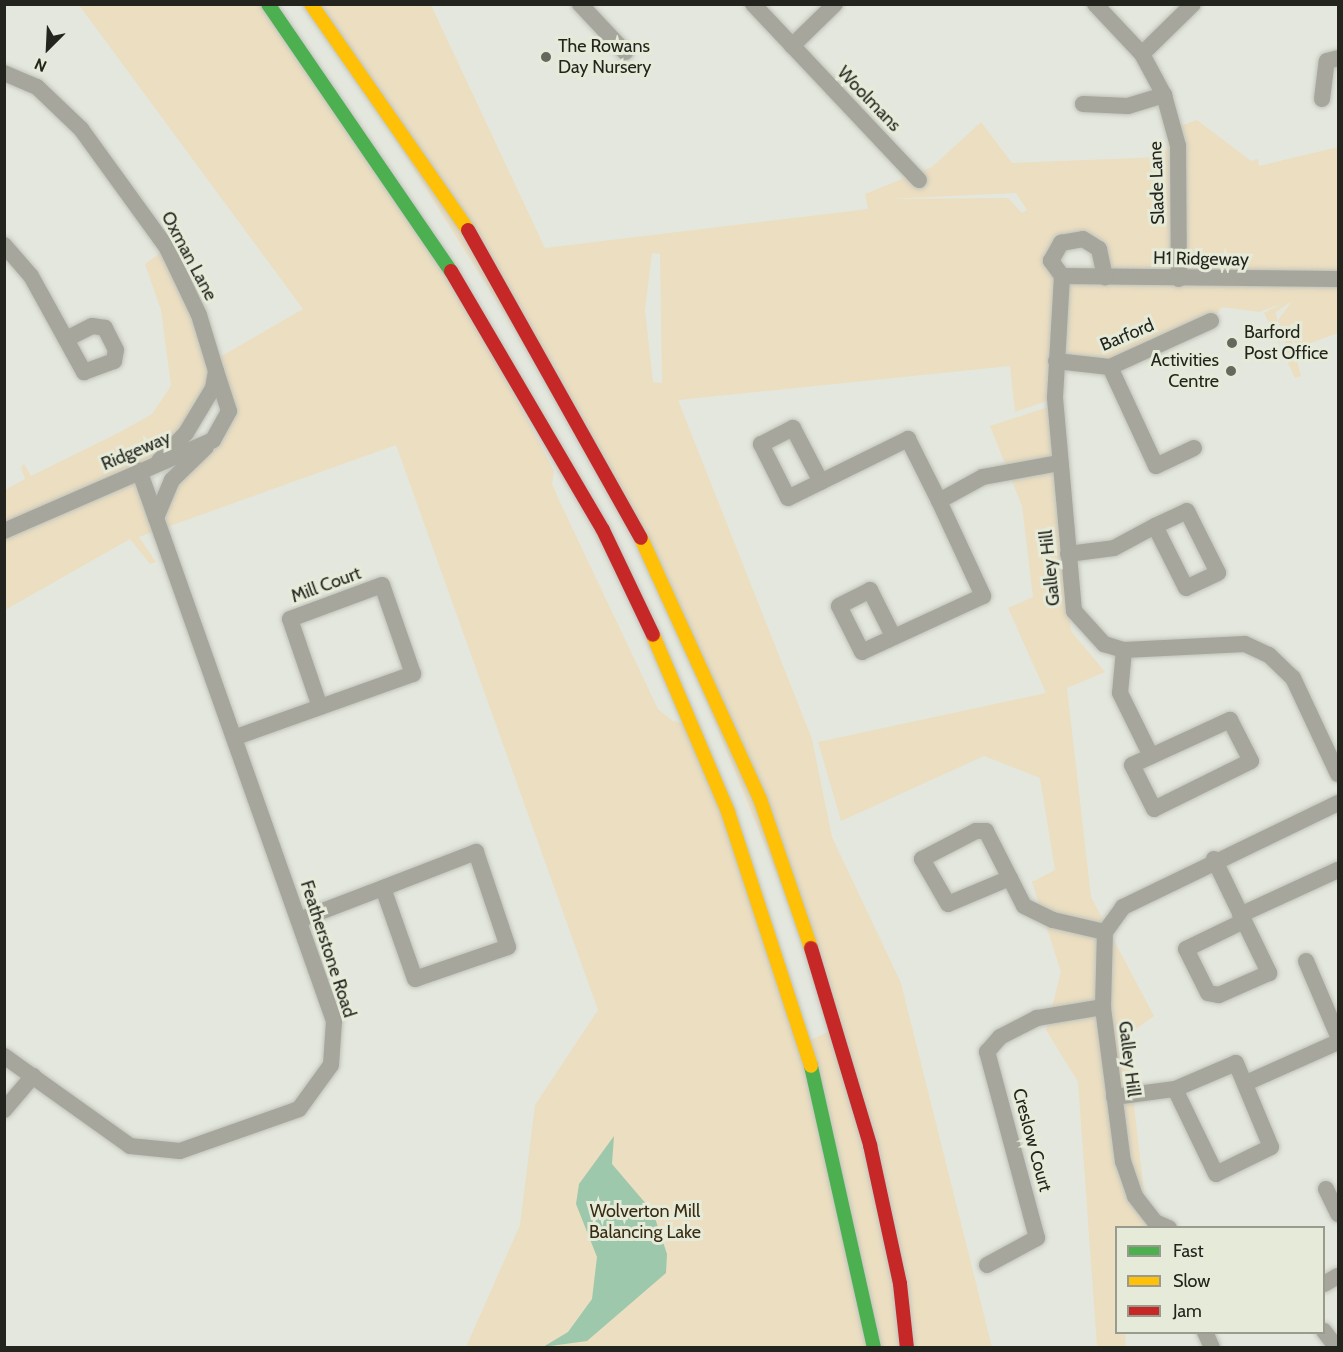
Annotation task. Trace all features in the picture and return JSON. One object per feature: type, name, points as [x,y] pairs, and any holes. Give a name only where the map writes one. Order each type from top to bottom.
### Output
[{"type":"highway","points":[[268,4],[426,227],[568,467],[657,643],[728,812],[796,1013],[830,1136],[874,1347]]},
{"type":"highway","points":[[311,4],[455,207],[630,514],[723,714],[760,799],[833,1011],[893,1249],[907,1347]]},
{"type":"street","points":[[580,4],[625,52]]},
{"type":"street","name":"Woolmans","points":[[753,4],[919,180]]},
{"type":"street","points":[[792,46],[835,4]]},
{"type":"street","name":"Slade Lane","points":[[1095,4],[1142,54],[1164,95],[1179,146],[1179,279]]},
{"type":"street","points":[[1142,54],[1193,4]]},
{"type":"street","points":[[1322,99],[1330,55]]},
{"type":"street","name":"Oxman Lane","points":[[4,73],[37,87],[67,115],[127,186],[167,248],[199,315],[216,371]]},
{"type":"street","points":[[1083,104],[1128,106],[1164,95]]},
{"type":"street","name":"Galley Hill","points":[[1105,277],[1099,249],[1083,239],[1062,243],[1051,261],[1062,276],[1056,361],[1059,463],[1074,611],[1086,630],[1104,644],[1124,650],[1245,644],[1269,655],[1293,678],[1338,774]]},
{"type":"street","points":[[4,245],[31,276],[67,339]]},
{"type":"street","name":"H1 Ridgeway","points":[[1062,276],[1338,279]]},
{"type":"street","name":"Barford","points":[[1056,361],[1110,367],[1211,321]]},
{"type":"street","points":[[1110,367],[1156,466],[1194,447]]},
{"type":"street","points":[[156,518],[172,480],[213,440],[229,411],[216,371]]},
{"type":"street","points":[[159,461],[202,411],[216,371]]},
{"type":"street","points":[[821,482],[908,439],[939,501],[983,596],[893,636]]},
{"type":"street","name":"Ridgeway","points":[[4,531],[159,461],[213,440]]},
{"type":"street","points":[[939,501],[983,477],[1059,463]]},
{"type":"street","name":"Featherstone Road","points":[[4,1056],[130,1146],[180,1151],[299,1109],[331,1065],[334,1021],[236,738],[139,470]]},
{"type":"street","points":[[1068,554],[1114,548],[1155,526],[1187,511],[1218,573],[1186,588],[1155,526]]},
{"type":"street","name":"Mill Court","points":[[236,738],[413,674],[382,585],[290,619],[320,707]]},
{"type":"street","points":[[1124,650],[1120,693],[1150,756]]},
{"type":"street","points":[[1230,720],[1251,761],[1154,809],[1132,765],[1150,756],[1230,720]]},
{"type":"street","points":[[1010,878],[948,904],[922,859],[976,831],[986,831],[1010,878],[1031,912],[1105,932],[1124,907],[1215,859],[1338,803]]},
{"type":"street","points":[[299,920],[476,852],[508,947],[415,979],[383,888]]},
{"type":"street","points":[[1215,859],[1242,918],[1269,974],[1219,995],[1208,993],[1186,949],[1242,918],[1338,870]]},
{"type":"street","name":"Galley Hill","points":[[1105,932],[1103,1007],[1123,1162],[1135,1196],[1155,1222],[1166,1226]]},
{"type":"street","points":[[1306,961],[1338,1036]]},
{"type":"street","name":"Creslow Court","points":[[987,1265],[1037,1238],[987,1052],[1000,1037],[1037,1018],[1103,1007]]},
{"type":"street","points":[[1246,1083],[1338,1042]]},
{"type":"street","points":[[1114,1097],[1175,1089],[1236,1063],[1271,1147],[1216,1174],[1175,1089]]},
{"type":"street","points":[[4,1110],[33,1076]]},
{"type":"street","points":[[1326,1189],[1338,1214]]},
{"type":"street","points":[[1325,1333],[1337,1347]]},
{"type":"green space","name":"Wolverton Mill Balancing Lake","points":[[79,5],[268,5],[426,227],[554,471],[552,484],[658,709],[673,721],[692,725],[804,1043],[839,1027],[630,514],[311,5],[431,5],[545,248],[868,209],[865,194],[932,167],[981,122],[1012,163],[1163,157],[1174,128],[1197,120],[1251,161],[1258,159],[1259,166],[1338,147],[1338,333],[1300,347],[1291,338],[1301,376],[1295,378],[1282,350],[1287,346],[1278,320],[1292,301],[1276,312],[1280,345],[1264,313],[1281,304],[1259,312],[1222,307],[1211,321],[1122,361],[1056,361],[1055,398],[1015,412],[1010,366],[678,400],[812,739],[832,837],[901,983],[992,1347],[466,1347],[520,1225],[535,1105],[598,1010],[396,445],[139,537],[156,562],[150,564],[130,539],[5,610],[5,490],[25,479],[21,467],[24,464],[31,476],[120,432],[152,414],[171,386],[161,310],[145,264],[167,248],[213,361],[303,309]],"holes":[[[1016,193],[1027,210],[1022,213],[1008,198],[886,199]],[[1062,243],[1099,249],[1105,277],[1062,276],[1052,261]],[[652,253],[660,254],[662,383],[653,382],[645,310]],[[216,373],[224,428],[160,504],[139,470],[202,411]]]},
{"type":"green space","points":[[1048,407],[1071,631],[1105,672],[1067,688],[1091,897],[1154,1016],[1126,1036],[1148,1226],[1115,1226],[1115,1334],[1125,1334],[1126,1347],[1097,1347],[1078,1082],[1046,1030],[1061,972],[1032,882],[1055,870],[1040,778],[984,756],[841,821],[818,742],[1046,693],[1008,608],[1033,597],[1022,506],[990,426]]},
{"type":"shaded area","points":[[614,1136],[612,1164],[653,1212],[667,1254],[666,1273],[587,1341],[543,1347],[568,1332],[592,1299],[597,1257],[576,1204],[579,1184]]},
{"type":"traffic: fast","points":[[268,4],[451,271]]},
{"type":"traffic: fast","points":[[811,1066],[874,1348]]},
{"type":"traffic: slow","points":[[311,4],[468,230]]},
{"type":"traffic: slow","points":[[641,538],[760,799],[811,948]]},
{"type":"traffic: slow","points":[[653,635],[728,812],[811,1066]]},
{"type":"traffic: jam","points":[[468,230],[641,538]]},
{"type":"traffic: jam","points":[[451,271],[603,530],[653,635]]},
{"type":"traffic: jam","points":[[811,948],[870,1145],[900,1284],[907,1348]]},
{"type":"place","name":"The Rowans Day Nursery","points":[[546,57]]},
{"type":"place","name":"Barford Post Office","points":[[1232,343]]},
{"type":"place","name":"Activities Centre","points":[[1231,371]]}]
